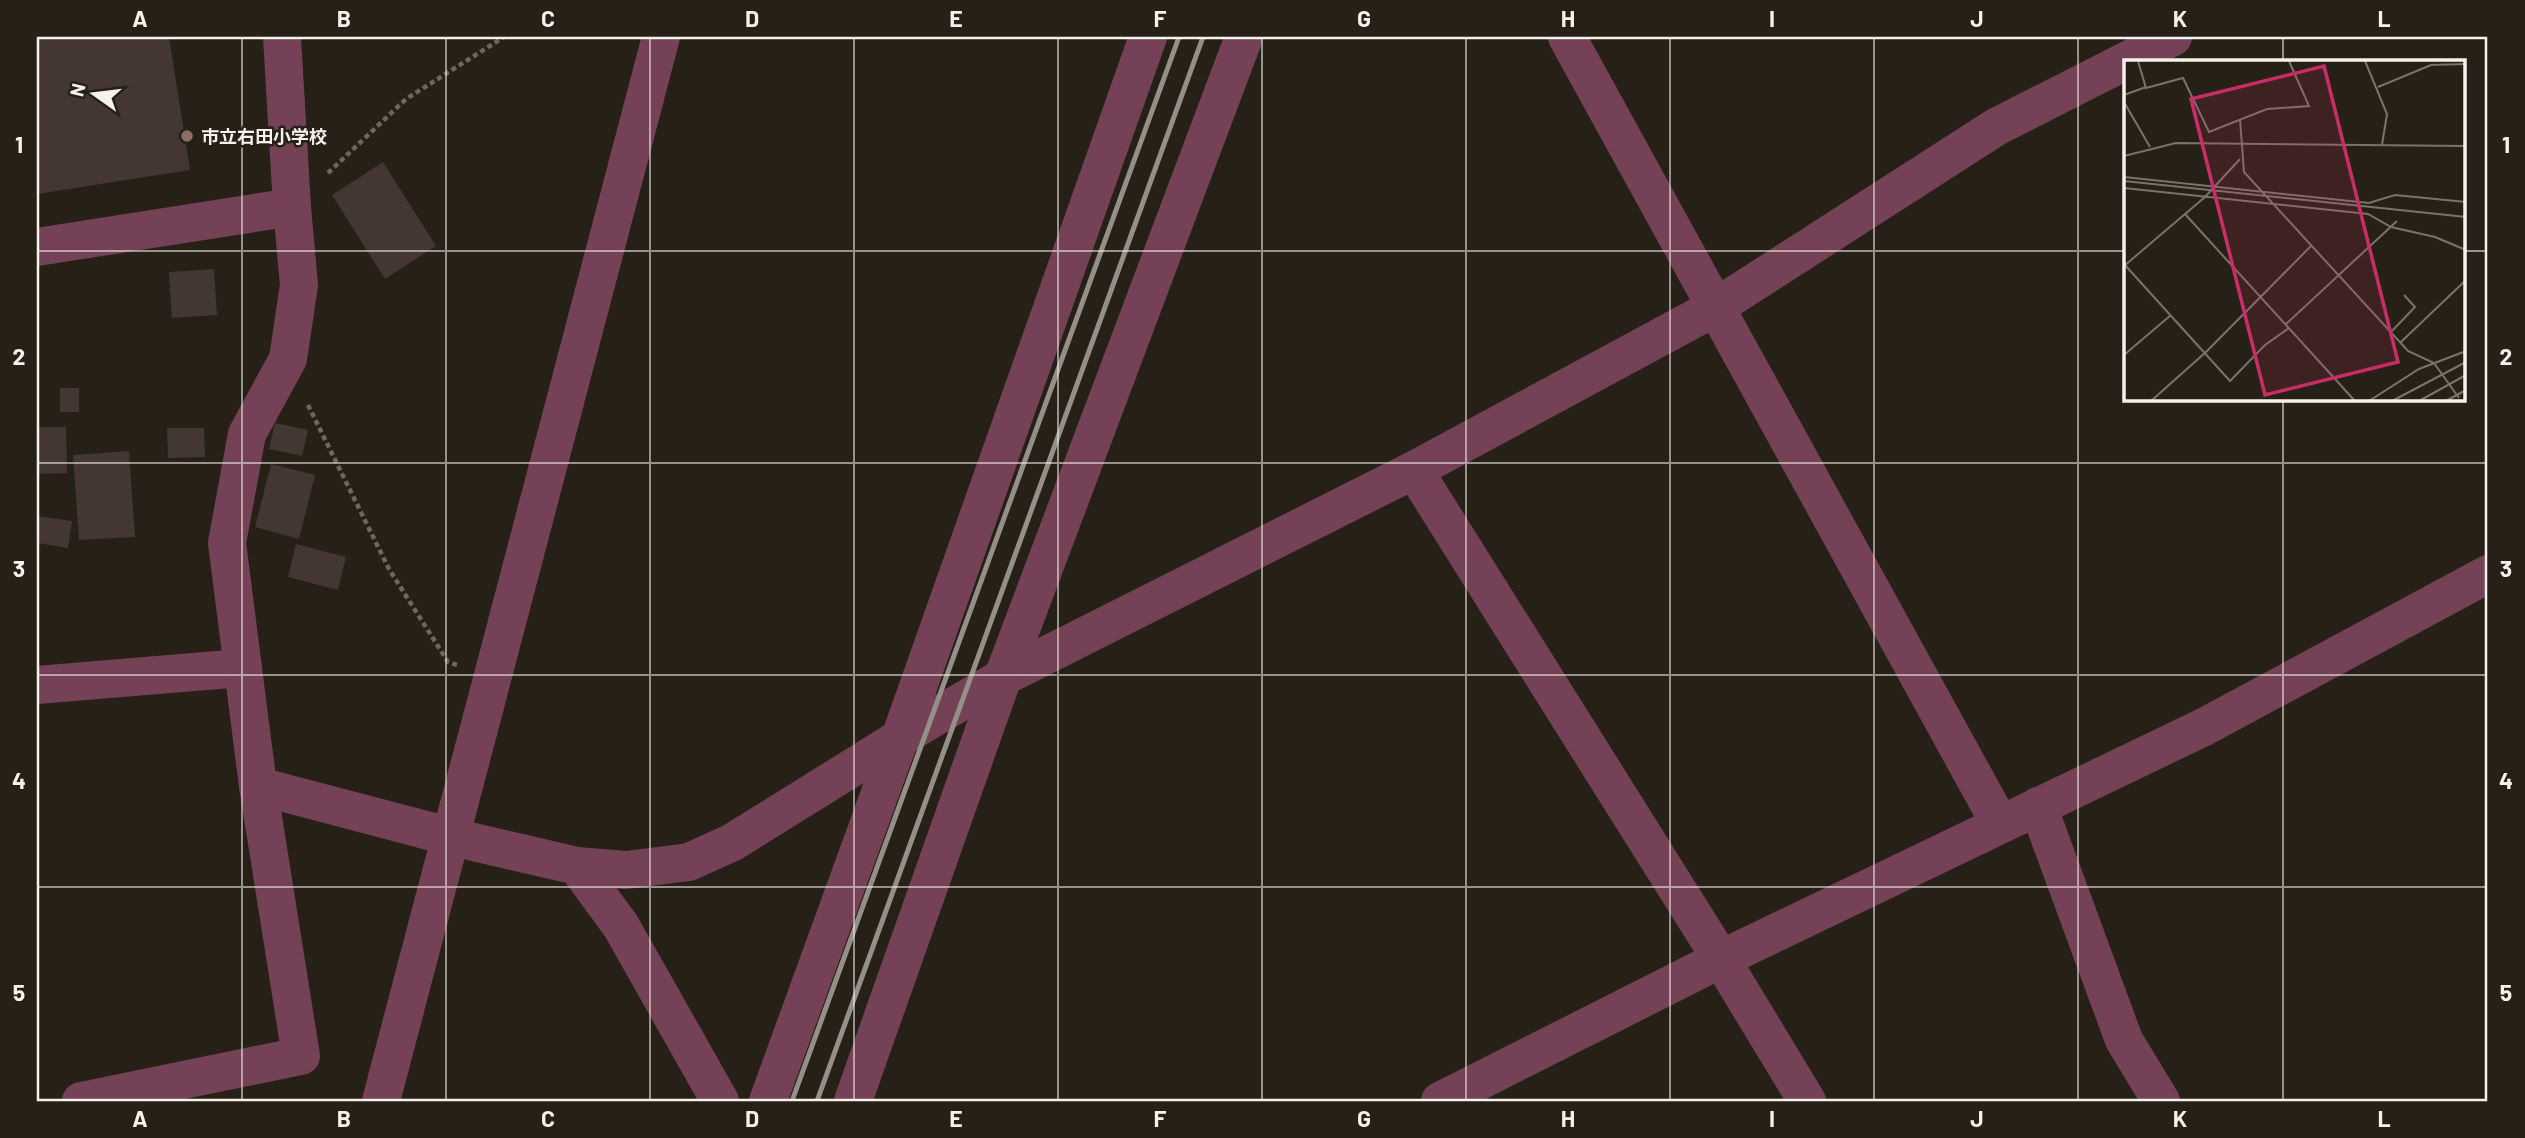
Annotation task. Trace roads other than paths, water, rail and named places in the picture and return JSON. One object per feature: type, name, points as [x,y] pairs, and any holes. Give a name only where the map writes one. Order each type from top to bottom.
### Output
[{"type":"street","points":[[81,1101],[301,1056],[258,786],[227,543],[247,434],[288,359],[299,285],[282,37]]},
{"type":"street","points":[[381,1101],[661,37]]},
{"type":"street","points":[[768,1101],[900,738],[1148,37]]},
{"type":"street","points":[[853,1101],[1003,677],[1244,37]]},
{"type":"street","points":[[1567,37],[2000,824]]},
{"type":"street","points":[[2128,60],[2173,37]]},
{"type":"street","points":[[258,786],[452,837],[577,866],[626,870],[689,862],[733,842],[1003,677],[1414,470],[1717,307],[1996,127],[2124,62]]},
{"type":"street","points":[[37,247],[292,207]]},
{"type":"street","points":[[1414,470],[1721,958],[1807,1101]]},
{"type":"street","points":[[1440,1101],[1721,958],[2204,727],[2488,574]]},
{"type":"street","points":[[37,685],[242,668]]},
{"type":"street","points":[[2038,806],[2124,1040],[2161,1101]]},
{"type":"street","points":[[577,866],[621,926],[720,1101]]},
{"type":"railway","points":[[792,1101],[1179,37]]},
{"type":"railway","points":[[817,1101],[1203,37]]},
{"type":"place","name":"市立右田小学校","points":[[187,136]]}]
